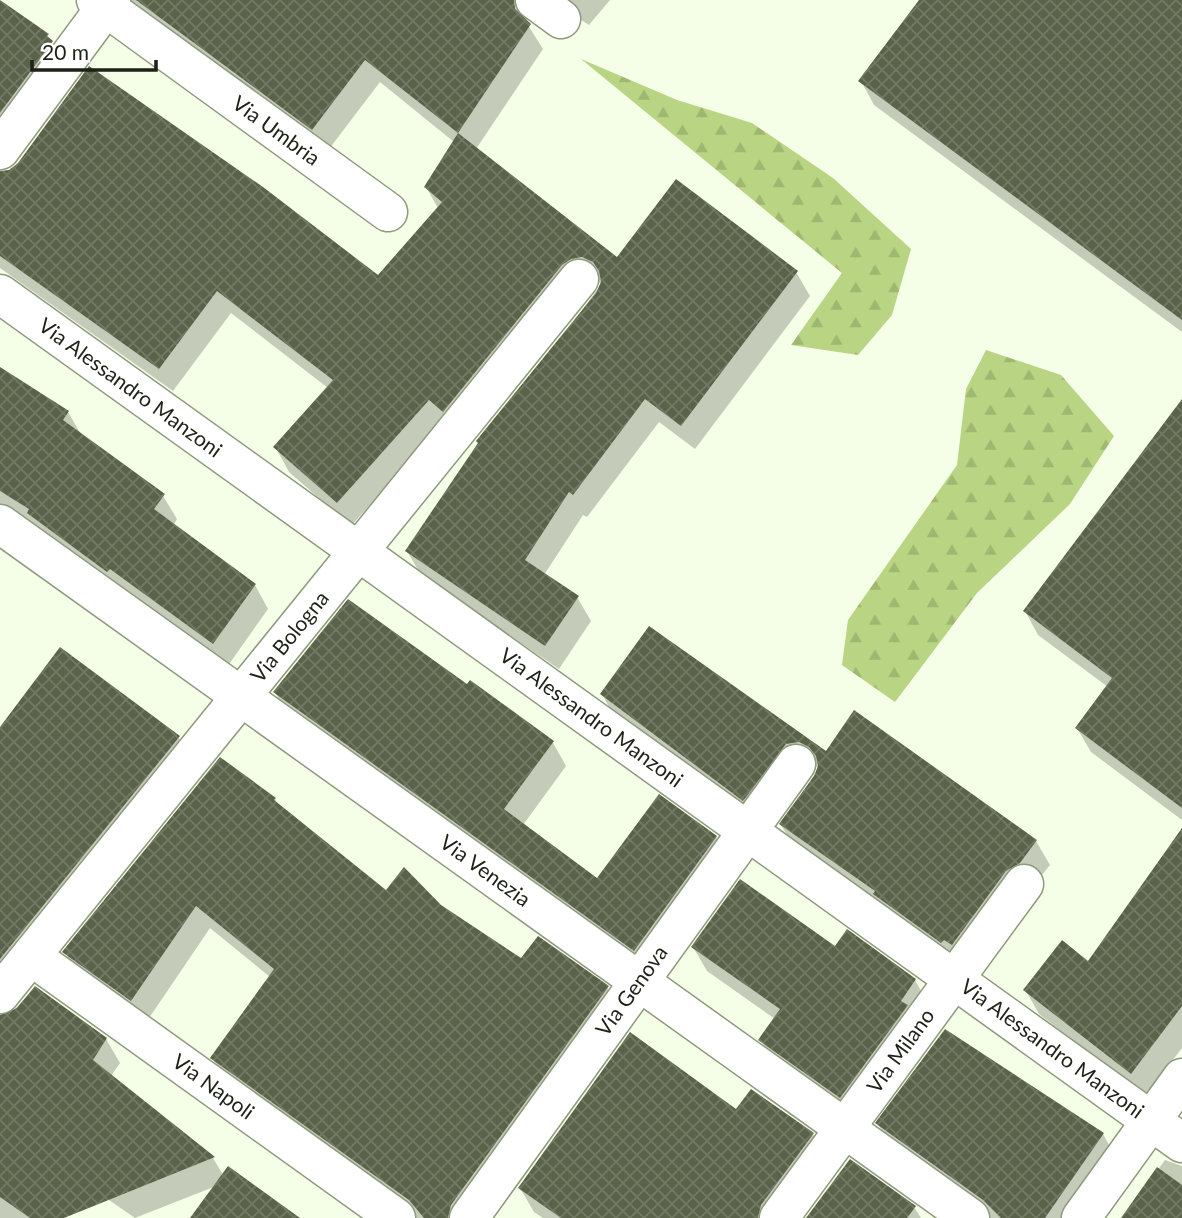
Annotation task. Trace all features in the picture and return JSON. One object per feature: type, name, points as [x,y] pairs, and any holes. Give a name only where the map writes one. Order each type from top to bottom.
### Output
[{"type":"street","points":[[0,150],[104,3]]},
{"type":"street","name":"Via Umbria","points":[[104,3],[388,212]]},
{"type":"street","name":"Via Bologna","points":[[0,994],[579,279]]},
{"type":"street","name":"Via Alessandro Manzoni","points":[[0,294],[1182,1143]]},
{"type":"street","name":"Via Venezia","points":[[0,524],[970,1218]]},
{"type":"street","name":"Via Genova","points":[[468,1218],[796,764]]},
{"type":"street","name":"Via Milano","points":[[779,1218],[1024,884]]},
{"type":"street","name":"Via Napoli","points":[[31,956],[396,1218]]},
{"type":"street","points":[[1081,1218],[1182,1078]]},
{"type":"green space","points":[[581,59],[677,100],[752,123],[833,178],[911,249],[892,315],[858,355],[791,345],[842,273]]},
{"type":"green space","points":[[986,350],[1061,375],[1114,436],[1070,504],[977,593],[895,702],[842,665],[848,620],[957,465],[966,389]]},
{"type":"building","points":[[0,0],[49,34],[47,36],[53,41],[0,113]]},
{"type":"building","points":[[136,0],[514,0],[515,9],[531,24],[458,133],[365,60],[312,130]]},
{"type":"building","points":[[919,0],[1182,0],[1182,320],[858,81]]},
{"type":"building","points":[[89,66],[263,187],[378,275],[442,202],[424,187],[458,133],[617,257],[676,179],[798,271],[681,426],[645,399],[573,495],[569,492],[525,560],[579,596],[545,646],[405,551],[478,443],[476,441],[596,293],[601,282],[599,271],[593,262],[582,257],[571,259],[562,265],[443,412],[429,400],[337,503],[273,447],[333,380],[217,291],[159,369],[0,256],[0,171],[9,170],[18,163]]},
{"type":"building","points":[[0,367],[69,411],[63,420],[165,494],[154,509],[256,584],[213,644],[110,569],[107,572],[27,513],[29,509],[0,491]]},
{"type":"building","points":[[1182,399],[1182,808],[1075,728],[1112,678],[1023,611]]},
{"type":"building","points":[[348,599],[467,684],[470,680],[554,741],[504,809],[597,878],[659,794],[717,836],[634,951],[273,692]]},
{"type":"building","points":[[649,626],[826,751],[854,710],[1037,840],[1020,863],[1006,871],[952,945],[944,940],[941,943],[873,894],[875,891],[779,824],[814,776],[818,766],[816,756],[809,747],[799,742],[786,744],[743,801],[600,694]]},
{"type":"building","points":[[60,647],[180,736],[0,959],[0,727]]},
{"type":"building","points":[[220,757],[276,798],[274,800],[386,890],[404,867],[441,905],[521,958],[538,936],[609,986],[451,1205],[448,1218],[424,1218],[409,1200],[210,1058],[274,969],[196,906],[131,1001],[62,952]]},
{"type":"building","points":[[1182,828],[1182,1006],[1131,1074],[1023,990],[1062,940],[1088,961]]},
{"type":"building","points":[[740,879],[835,946],[847,929],[916,979],[901,1001],[908,1005],[840,1098],[758,1040],[780,1009],[691,947]]},
{"type":"building","points":[[35,986],[107,1038],[93,1060],[215,1157],[64,1218],[30,1218],[0,1197],[0,1015],[17,1008]]},
{"type":"building","points":[[945,1029],[1104,1133],[1045,1218],[1001,1218],[983,1200],[875,1123]]},
{"type":"building","points":[[630,1032],[736,1109],[751,1089],[814,1133],[761,1205],[758,1218],[561,1218],[518,1188]]},
{"type":"building","points":[[850,1159],[916,1206],[907,1218],[806,1218]]},
{"type":"building","points":[[228,1166],[300,1218],[190,1218]]},
{"type":"building","points":[[1157,1167],[1182,1185],[1182,1218],[1121,1218]]}]
